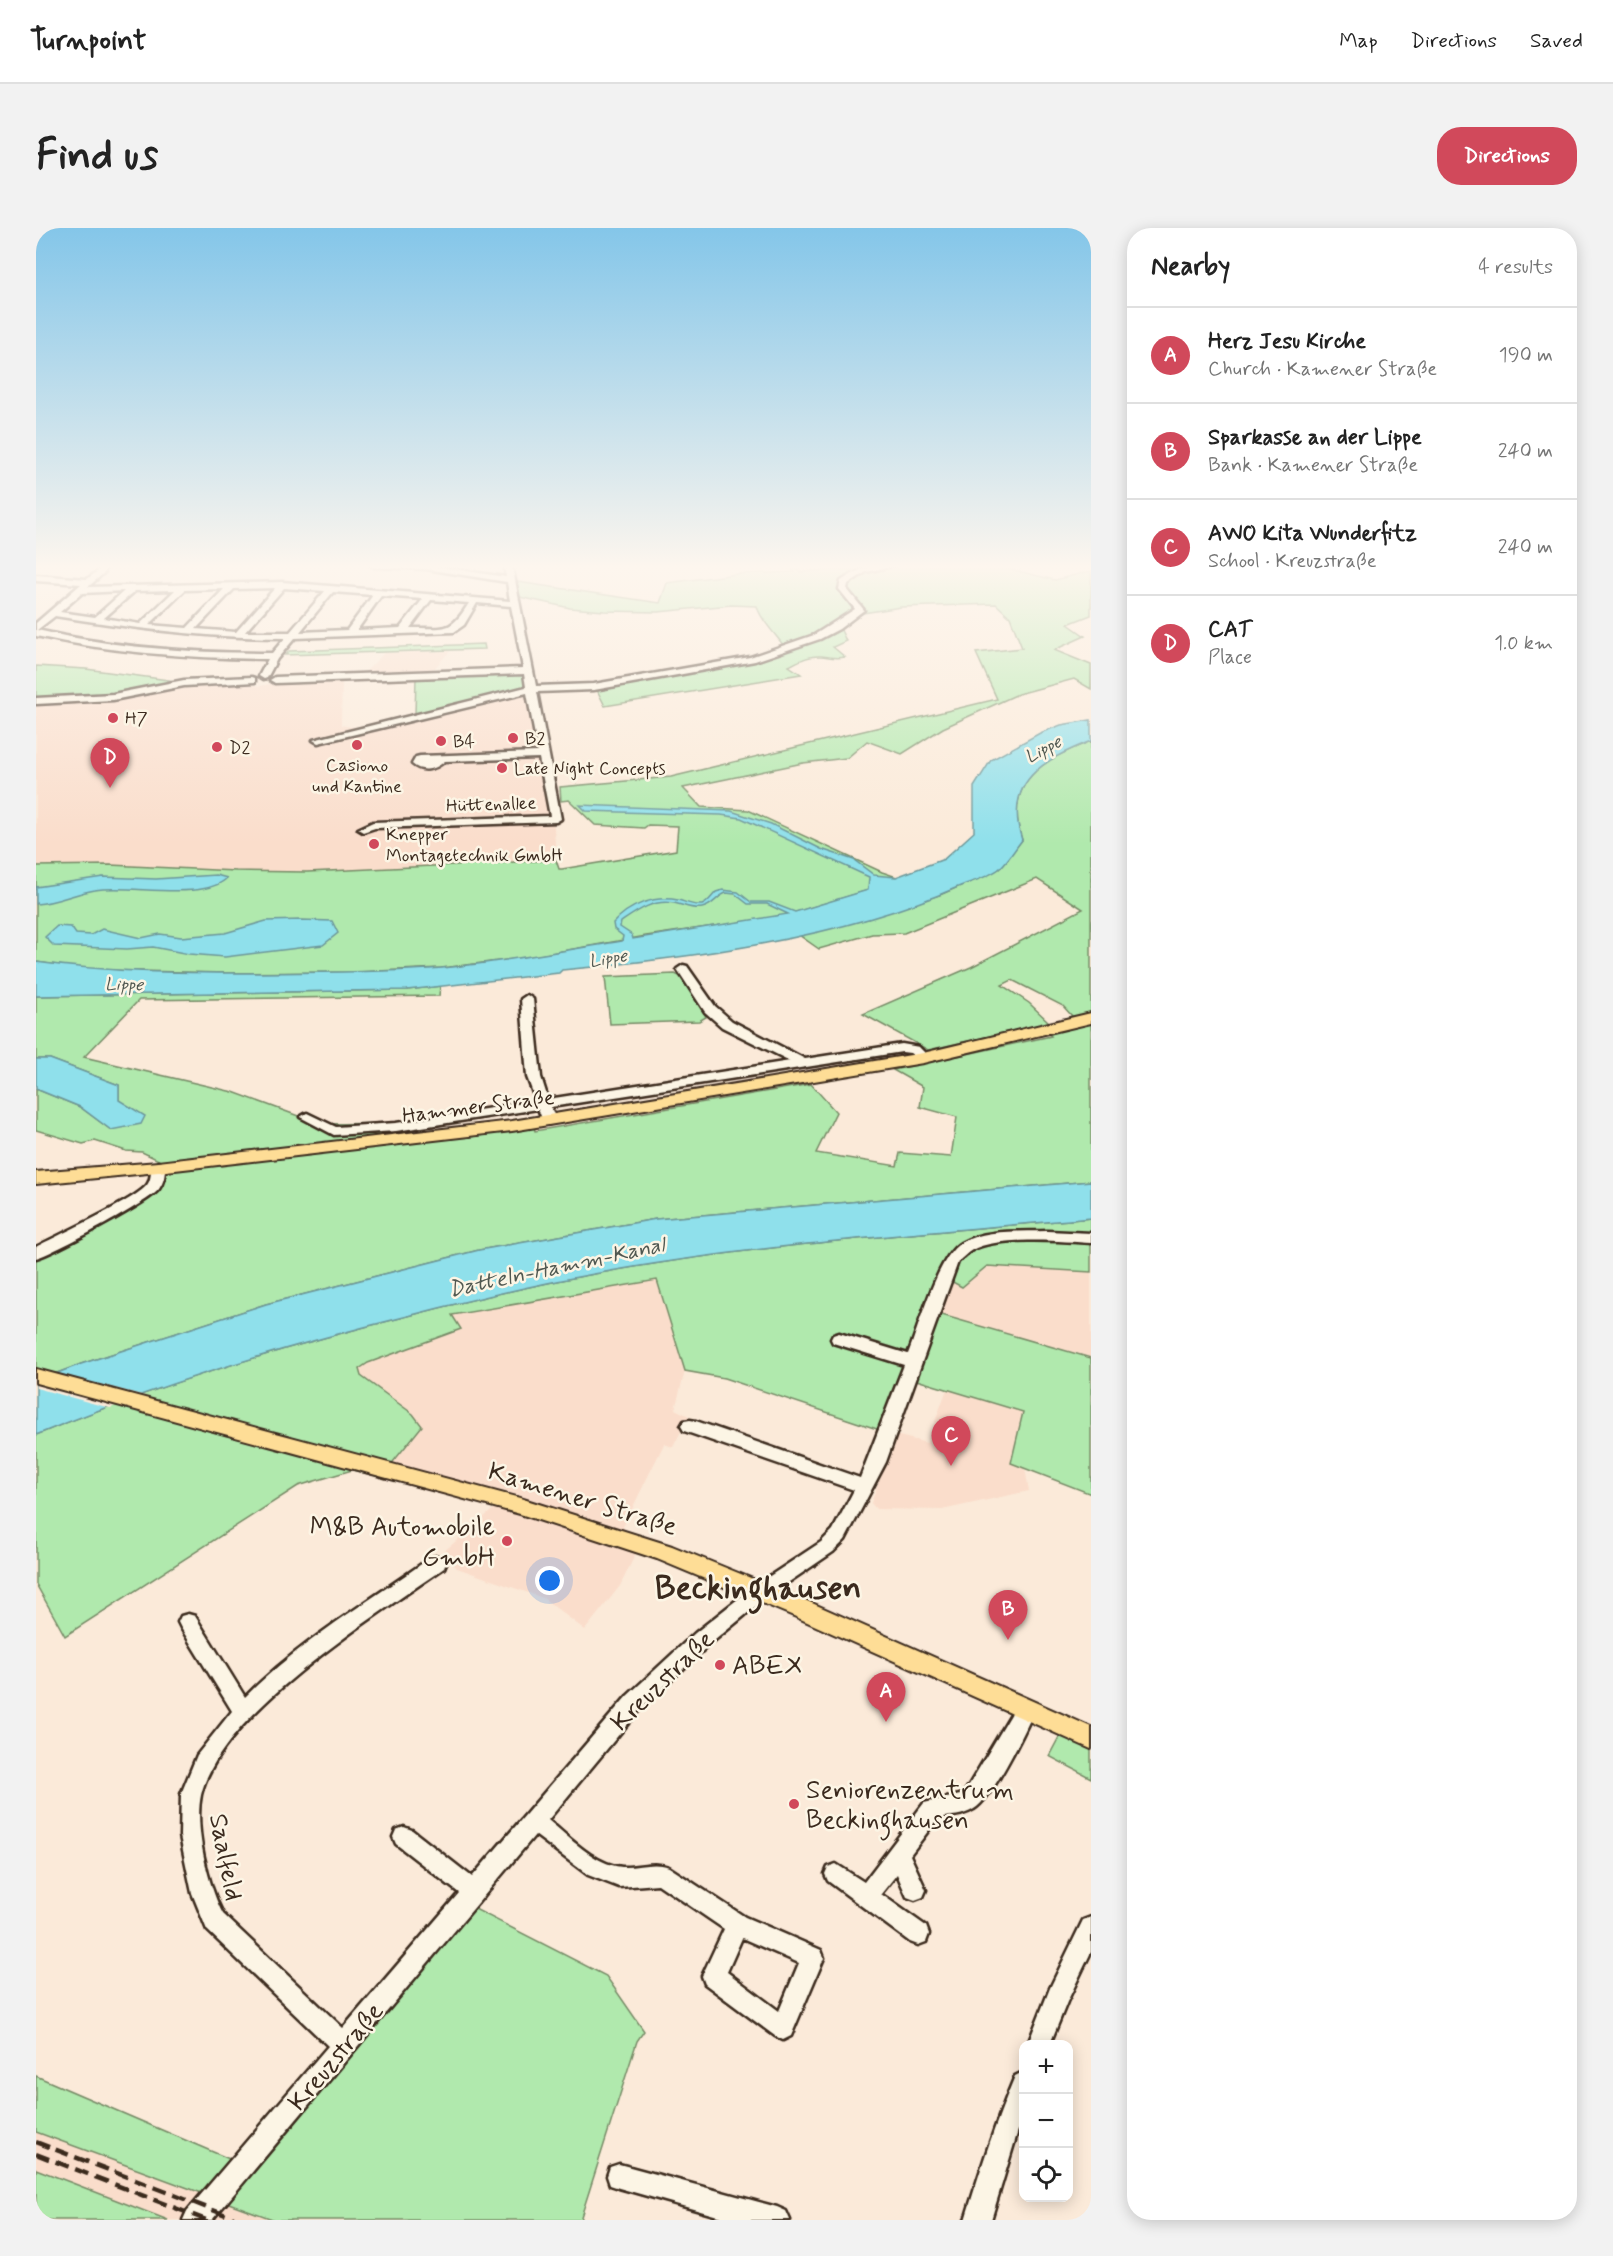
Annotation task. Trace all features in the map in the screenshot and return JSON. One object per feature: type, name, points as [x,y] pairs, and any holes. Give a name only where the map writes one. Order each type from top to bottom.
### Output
[{"type":"main road","name":"Hammer Straße","points":[[36,1178],[158,1167],[824,1075],[923,1058],[1091,1018]]},
{"type":"main road","name":"Kamener Straße","points":[[36,1376],[559,1517],[664,1552],[1091,1738]]},
{"type":"street","points":[[264,676],[274,658]]},
{"type":"street","name":"Hüttenallee","points":[[363,830],[373,825],[556,819],[526,658]]},
{"type":"street","points":[[318,740],[531,689],[604,686],[755,658]]},
{"type":"street","points":[[252,680],[256,684],[263,685],[275,680],[529,671]]},
{"type":"street","points":[[36,701],[113,697],[176,684],[252,680],[264,676],[275,680]]},
{"type":"street","points":[[442,758],[543,755]]},
{"type":"street","points":[[683,969],[710,1010],[727,1024],[824,1075]]},
{"type":"street","points":[[527,999],[534,1077],[546,1112]]},
{"type":"street","name":"Hammer Straße","points":[[307,1117],[334,1131],[396,1127],[528,1108],[546,1112],[902,1048],[914,1050],[923,1058]]},
{"type":"street","points":[[36,1253],[135,1201],[153,1188],[158,1177],[158,1167]]},
{"type":"street","name":"Kreuzstraße","points":[[196,2220],[472,1890],[641,1695],[702,1639],[760,1592],[827,1547],[839,1535],[866,1487],[951,1261],[961,1250],[981,1241],[1010,1238],[1091,1238]]},
{"type":"street","points":[[839,1339],[914,1362]]},
{"type":"street","points":[[690,1426],[866,1487]]},
{"type":"street","name":"Saalfeld","points":[[344,2044],[223,1932],[204,1903],[191,1840],[189,1812],[192,1792],[208,1757],[243,1711],[316,1649],[437,1563]]},
{"type":"street","points":[[188,1622],[243,1711]]},
{"type":"street","points":[[867,1896],[932,1810],[943,1805],[958,1806],[969,1801],[997,1759],[1025,1709]]},
{"type":"street","points":[[532,1820],[593,1866],[618,1877],[630,1878],[650,1873],[661,1874],[737,1925],[813,1958],[783,2028],[713,1976],[737,1925]]},
{"type":"street","points":[[404,1838],[472,1890]]},
{"type":"street","points":[[898,1853],[915,1890]]},
{"type":"street","points":[[836,1874],[918,1934]]},
{"type":"street","points":[[1041,2040],[1058,1996],[1091,1928]]},
{"type":"street","points":[[978,2220],[1005,2131],[1019,2094]]},
{"type":"street","points":[[619,2176],[777,2220]]},
{"type":"shaded area","points":[[379,658],[444,658],[432,671],[363,674]]},
{"type":"shaded area","points":[[342,679],[341,725],[352,727],[369,726],[527,689],[553,812],[556,860],[307,872],[110,865],[36,866],[36,702],[116,699],[177,685],[239,683],[260,686],[284,681]]},
{"type":"shaded area","points":[[986,1266],[1091,1272],[1091,1358],[927,1311],[949,1280],[962,1287]]},
{"type":"shaded area","points":[[657,1280],[685,1371],[675,1409],[689,1416],[673,1447],[664,1444],[623,1527],[639,1547],[620,1586],[585,1630],[543,1598],[457,1568],[442,1553],[497,1506],[381,1477],[390,1464],[413,1413],[361,1376],[359,1369],[369,1363],[461,1329],[452,1315]]},
{"type":"shaded area","points":[[947,1389],[1023,1412],[1011,1463],[1025,1468],[1029,1491],[942,1510],[876,1509],[871,1503],[895,1435],[927,1443]]},
{"type":"shaded area","points":[[36,2132],[275,2220],[168,2220],[36,2169]]},
{"type":"green space","points":[[763,658],[807,658],[789,666],[801,674],[605,706],[596,688],[750,663]]},
{"type":"green space","points":[[978,658],[1074,658],[1091,665],[1091,689],[1074,679],[1018,694],[943,728],[902,754],[867,741],[847,758],[803,763],[683,788],[701,807],[748,810],[897,877],[869,890],[783,916],[646,936],[523,958],[441,968],[356,972],[227,973],[92,970],[36,962],[36,866],[110,865],[307,872],[556,860],[559,869],[562,869],[676,850],[678,826],[648,825],[644,828],[595,825],[569,800],[561,801],[560,787],[671,777],[997,699]]},
{"type":"green space","points":[[36,666],[86,669],[176,681],[112,694],[36,697]]},
{"type":"green space","points":[[523,673],[527,689],[415,715],[416,677]]},
{"type":"green space","points":[[1091,741],[1091,1181],[656,1219],[479,1250],[266,1304],[81,1364],[36,1381],[36,1255],[154,1192],[169,1165],[142,1152],[126,1151],[95,1141],[83,1144],[36,1130],[36,1089],[80,1107],[111,1130],[119,1100],[119,1085],[50,1059],[36,1059],[36,996],[407,990],[440,986],[439,996],[139,1000],[84,1057],[233,1092],[320,1124],[405,1123],[424,1140],[534,1127],[535,1131],[811,1084],[836,1112],[816,1153],[897,1166],[900,1153],[951,1157],[957,1117],[920,1107],[923,1087],[893,1070],[1051,1036],[1038,1025],[928,1050],[863,1014],[971,967],[1083,909],[1037,879],[904,933],[872,934],[819,949],[799,935],[867,919],[942,894],[999,869],[1022,840],[1018,820],[1018,802],[1023,788],[1031,776],[1043,765]],"holes":[[[1012,980],[1063,1006],[1072,1016],[1050,1023],[1029,1003],[1002,985]]]},
{"type":"green space","points":[[675,974],[684,978],[706,1017],[699,1021],[610,1024],[605,977]]},
{"type":"green space","points":[[1091,1218],[1091,1272],[987,1266],[962,1287],[949,1280],[928,1311],[1091,1358],[1091,1494],[1011,1463],[1023,1412],[903,1376],[883,1431],[724,1378],[685,1371],[657,1280],[452,1315],[461,1329],[368,1363],[359,1369],[361,1376],[413,1414],[422,1426],[381,1477],[352,1470],[298,1486],[65,1636],[36,1584],[36,1435],[127,1400],[220,1368],[361,1328],[501,1293],[594,1274],[780,1247]]},
{"type":"green space","points":[[1067,1722],[1091,1733],[1091,1778],[1049,1756]]},
{"type":"green space","points":[[471,1907],[606,1976],[644,2031],[637,2041],[580,2220],[275,2220],[36,2132],[36,2076],[255,2170]]},
{"type":"green space","points":[[36,2169],[168,2220],[36,2220]]},
{"type":"water","name":"Lippe","points":[[1091,720],[1091,741],[1057,756],[1031,776],[1018,802],[1018,820],[1022,840],[996,871],[912,905],[815,933],[712,952],[562,970],[559,973],[407,990],[36,996],[36,962],[89,968],[169,972],[418,970],[487,963],[622,941],[623,936],[614,929],[613,923],[634,906],[651,900],[669,899],[702,905],[716,892],[723,890],[738,892],[751,902],[769,902],[795,912],[868,890],[869,877],[741,818],[721,815],[586,811],[580,805],[731,811],[771,824],[821,849],[854,860],[874,875],[896,877],[944,859],[974,832],[974,787],[991,760],[1040,733],[1061,725]],"holes":[[[726,893],[735,894],[748,904],[767,904],[788,914],[633,939],[632,935],[620,927],[621,922],[652,904],[666,902],[691,908],[702,908]]]},
{"type":"water","points":[[216,875],[227,878],[216,885],[201,889],[184,891],[95,890],[36,904],[36,887],[103,877],[156,879]]},
{"type":"water","points":[[266,921],[332,921],[338,933],[323,945],[225,957],[189,954],[153,947],[127,949],[54,946],[45,937],[57,926],[71,927],[76,934],[91,935],[102,929],[141,938],[160,934],[181,937],[225,933]]},
{"type":"water","points":[[36,1059],[50,1059],[119,1085],[119,1100],[145,1116],[141,1124],[111,1130],[80,1107],[36,1089]]},
{"type":"water","name":"Datteln-Hamm-Kanal","points":[[1091,1181],[1091,1218],[780,1247],[656,1264],[548,1283],[431,1310],[267,1354],[127,1400],[36,1435],[36,1381],[81,1364],[266,1304],[479,1250],[656,1219]]},
{"type":"pier","points":[[52,1372],[146,1396],[110,1408],[36,1388],[36,1378]]},
{"type":"railway","points":[[36,2142],[239,2220]]},
{"type":"railway","points":[[36,2154],[206,2220]]},
{"type":"place","name":"H7","points":[[113,718]]},
{"type":"place","name":"B2","points":[[513,738]]},
{"type":"place","name":"B4","points":[[441,741]]},
{"type":"place","name":"Casiono und Kantine","points":[[357,745]]},
{"type":"place","name":"D2","points":[[217,747]]},
{"type":"place","name":"Late Night Concepts","points":[[502,768]]},
{"type":"place","name":"CAT","points":[[110,788]]},
{"type":"place","name":"Knepper Montagetechnik GmbH","points":[[374,844]]},
{"type":"place","name":"AWO Kita Wunderfitz","points":[[951,1466]]},
{"type":"place","name":"M&B Automobile GmbH","points":[[507,1541]]},
{"type":"place","name":"Sparkasse an der Lippe","points":[[1008,1640]]},
{"type":"place","name":"ABEX","points":[[720,1665]]},
{"type":"place","name":"Herz Jesu Kirche","points":[[886,1722]]},
{"type":"place","name":"Seniorenzentrum Beckinghausen","points":[[794,1804]]},
{"type":"district","name":"Beckinghausen","points":[[758,1586]]}]
